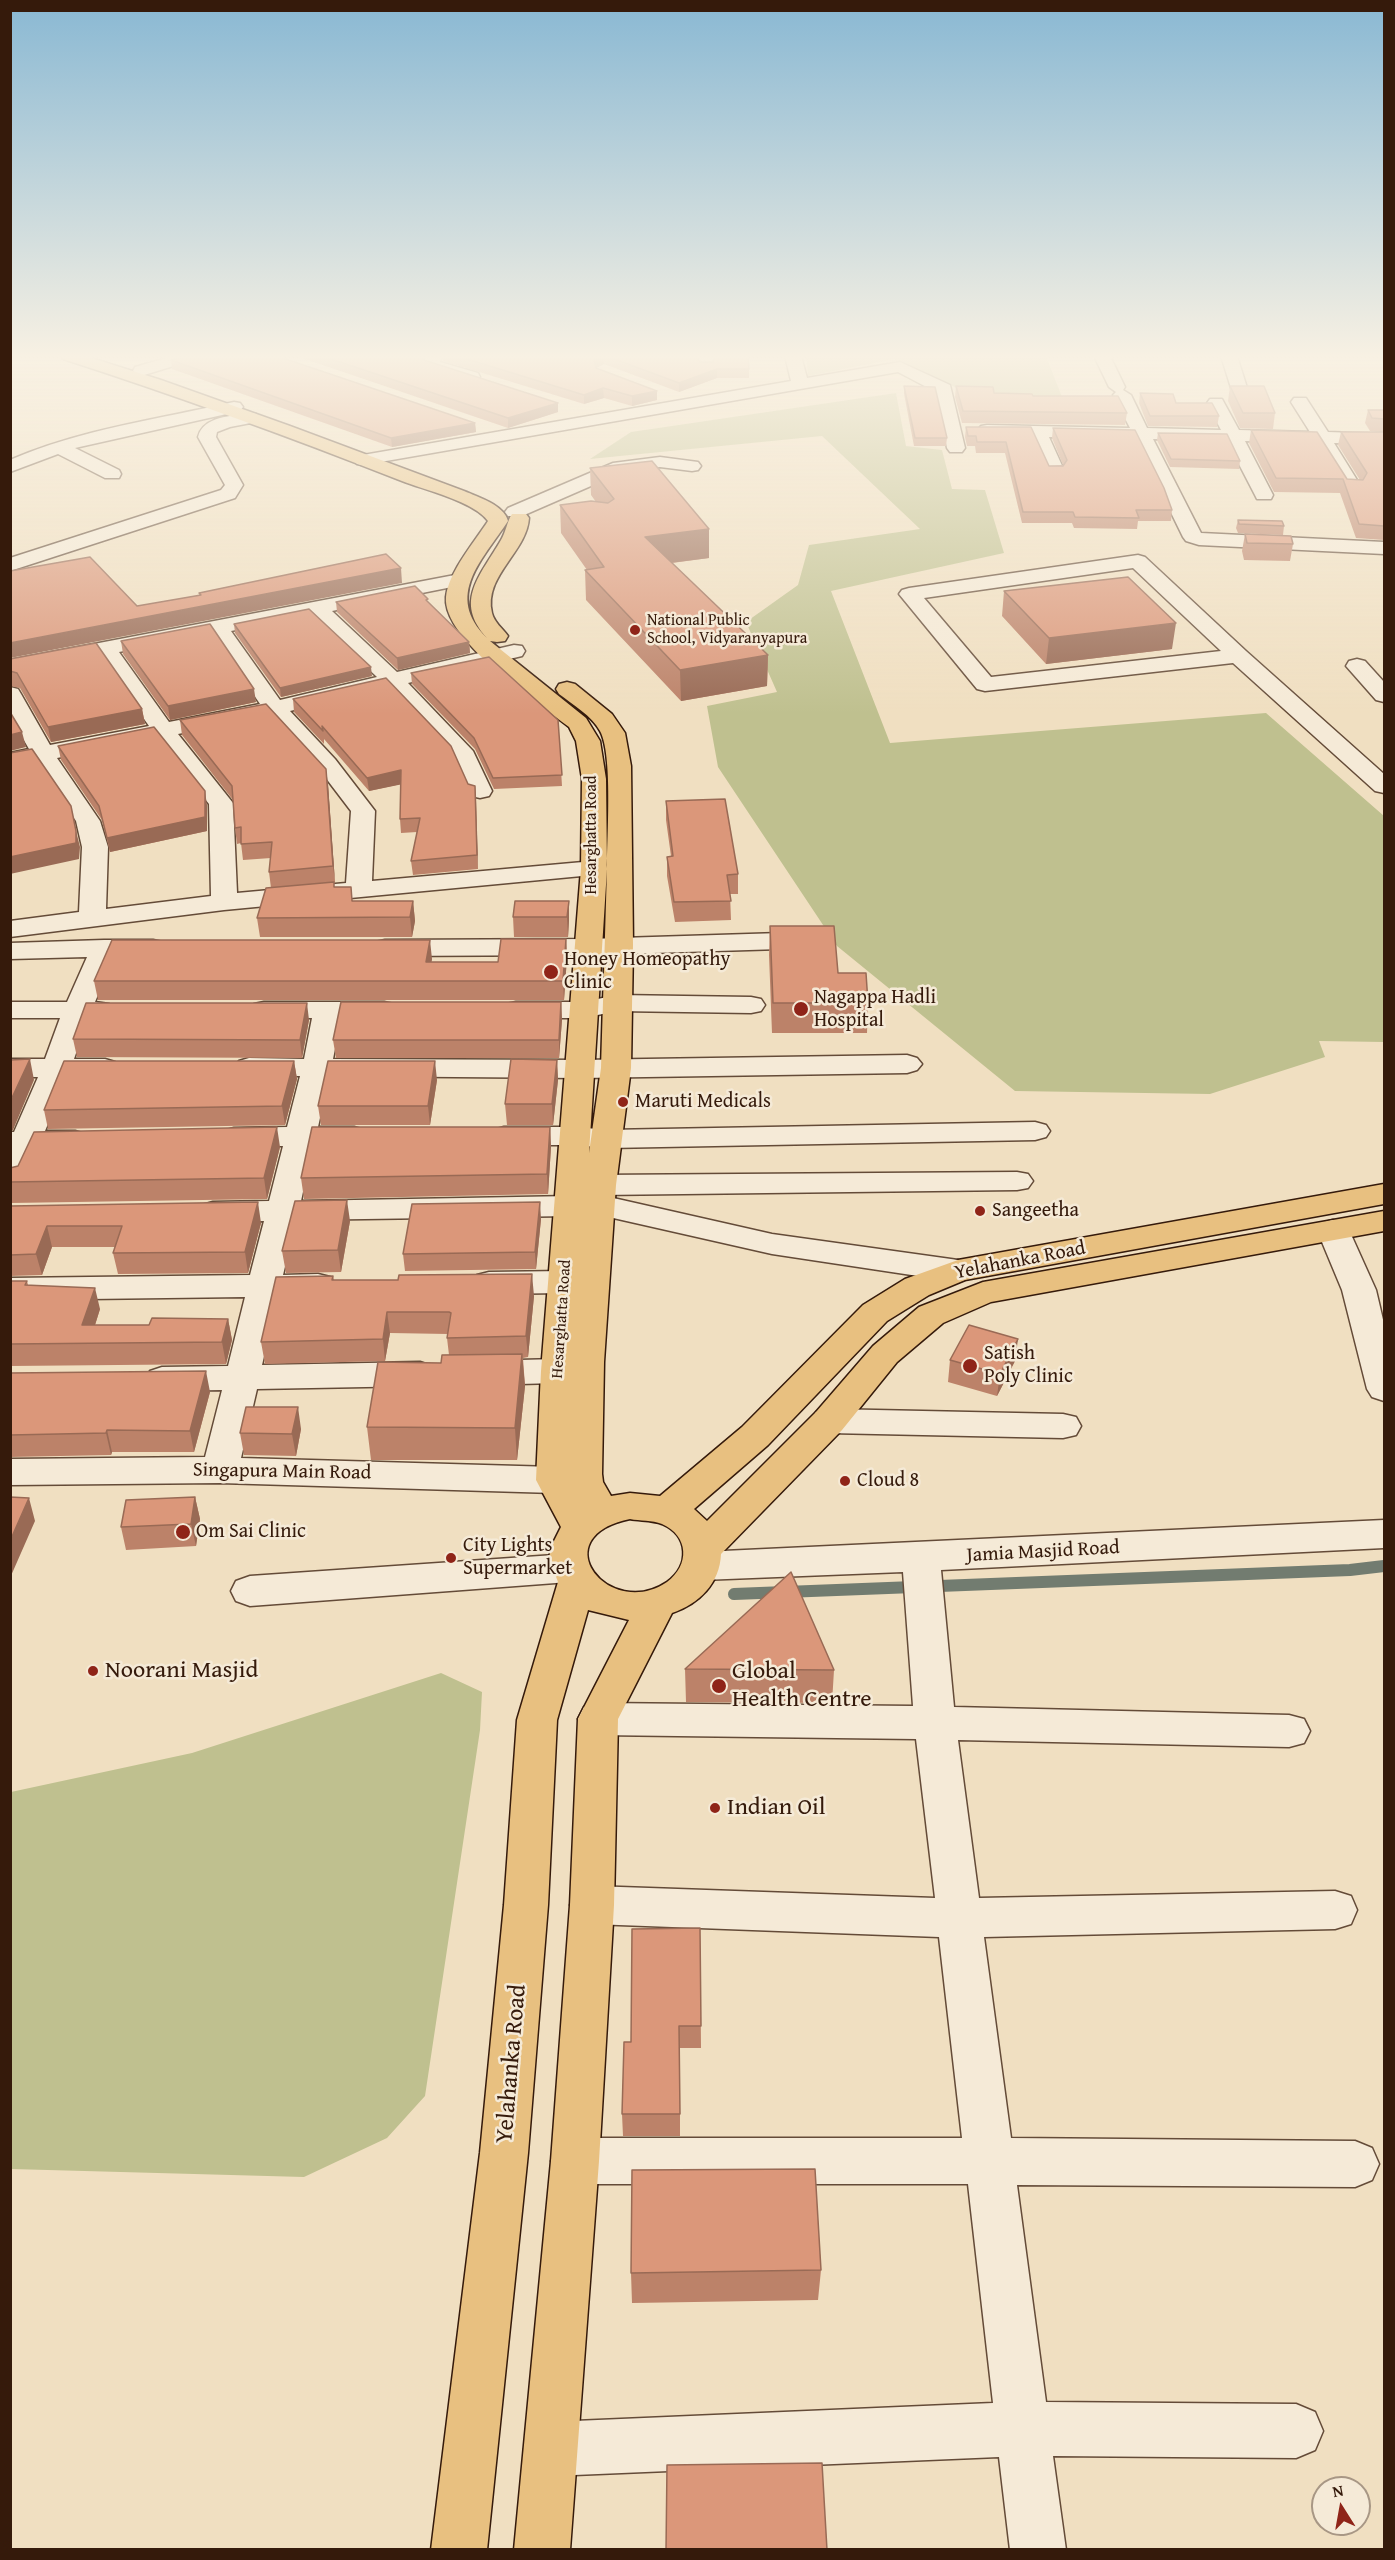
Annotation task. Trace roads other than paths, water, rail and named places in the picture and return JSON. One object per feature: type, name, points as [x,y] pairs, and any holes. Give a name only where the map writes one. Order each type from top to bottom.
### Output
[{"type":"main road","name":"Hesarghatta Road","points":[[412,475],[498,518],[460,580],[456,597],[458,614],[470,633],[492,655],[578,723],[588,741],[594,779],[594,869],[575,1136],[590,1199],[587,1362],[569,1479]]},
{"type":"main road","name":"Hesarghatta Road","points":[[426,475],[496,500],[515,512],[520,522],[479,601],[481,614],[489,630],[604,719],[614,733],[619,766],[620,945],[616,1068],[608,1139],[564,1282],[558,1371],[569,1479],[591,1520]]},
{"type":"main road","name":"Yelahanka Road","points":[[667,1511],[755,1436],[875,1313],[917,1287],[958,1272],[1384,1194]]},
{"type":"main road","name":"Yelahanka Road","points":[[703,1557],[829,1421],[885,1354],[931,1316],[983,1293],[1384,1221]]},
{"type":"main road","points":[[630,1506],[667,1511],[681,1517],[696,1532],[703,1557],[694,1581],[678,1594],[658,1603],[635,1606],[612,1603],[592,1595],[573,1575],[568,1554],[572,1540],[591,1520],[630,1506]]},
{"type":"main road","name":"Yelahanka Road","points":[[459,2550],[504,2153],[526,1905],[537,1720],[573,1575]]},
{"type":"main road","points":[[542,2550],[575,2161],[592,1905],[598,1719],[658,1603]]},
{"type":"street","points":[[10,565],[228,494],[234,485],[229,475]]},
{"type":"street","points":[[515,512],[572,496],[605,475]]},
{"type":"street","points":[[1161,475],[1192,537],[1206,541],[1384,548]]},
{"type":"street","points":[[1253,475],[1264,495]]},
{"type":"street","points":[[1345,475],[1353,488]]},
{"type":"street","points":[[1238,656],[985,684],[909,594],[1138,561],[1238,656],[1384,786]]},
{"type":"street","points":[[10,667],[460,580]]},
{"type":"street","points":[[316,608],[392,679],[465,756],[480,791]]},
{"type":"street","points":[[219,628],[274,708],[327,764],[363,811],[359,889]]},
{"type":"street","points":[[106,649],[164,731],[221,803],[224,902]]},
{"type":"street","points":[[10,760],[274,708],[514,651]]},
{"type":"street","points":[[1384,667],[1357,666],[1384,695]]},
{"type":"street","points":[[10,694],[43,754],[88,821],[95,847],[92,918]]},
{"type":"street","points":[[10,929],[224,902],[594,869]]},
{"type":"street","points":[[364,948],[588,947],[816,940]]},
{"type":"street","points":[[10,1179],[17,1141],[56,1068],[77,1010],[104,948]]},
{"type":"street","points":[[10,951],[175,948]]},
{"type":"street","points":[[490,1010],[583,1010],[617,1003],[751,1005]]},
{"type":"street","points":[[10,1010],[125,1010]]},
{"type":"street","points":[[244,1010],[409,1010]]},
{"type":"street","points":[[220,1470],[316,1067],[327,1010]]},
{"type":"street","points":[[222,1068],[581,1069],[908,1064]]},
{"type":"street","points":[[10,1068],[127,1068]]},
{"type":"street","points":[[471,1136],[575,1136],[608,1139],[1035,1131]]},
{"type":"street","points":[[203,1138],[379,1136]]},
{"type":"street","points":[[17,1141],[108,1140]]},
{"type":"street","points":[[187,1212],[590,1199],[1017,1181]]},
{"type":"street","points":[[590,1199],[772,1244],[958,1272]]},
{"type":"street","points":[[1333,1230],[1359,1290],[1384,1389]]},
{"type":"street","points":[[462,1284],[564,1282]]},
{"type":"street","points":[[10,1289],[345,1285]]},
{"type":"street","points":[[126,1379],[558,1371]]},
{"type":"street","points":[[829,1421],[1063,1426]]},
{"type":"street","name":"Singapura Main Road","points":[[10,1472],[220,1470],[569,1479]]},
{"type":"street","name":"Jamia Masjid Road","points":[[703,1557],[922,1577],[1384,1534]]},
{"type":"street","points":[[250,1591],[573,1575]]},
{"type":"street","points":[[922,1577],[935,1723],[1038,2550]]},
{"type":"street","points":[[598,1719],[935,1723],[1289,1731]]},
{"type":"street","points":[[592,1905],[959,1918],[1335,1910]]},
{"type":"street","points":[[575,2161],[1355,2164]]},
{"type":"street","points":[[551,2449],[1022,2429],[1296,2431]]},
{"type":"waterway","points":[[734,1594],[1350,1570],[1384,1566]]},
{"type":"place","name":"National Public School, Vidyaranyapura","points":[[635,630]]},
{"type":"place","name":"Honey Homeopathy Clinic","points":[[551,972]]},
{"type":"place","name":"Nagappa Hadli Hospital","points":[[801,1009]]},
{"type":"place","name":"Maruti Medicals","points":[[623,1102]]},
{"type":"place","name":"Sangeetha","points":[[980,1211]]},
{"type":"place","name":"Satish Poly Clinic","points":[[970,1366]]},
{"type":"place","name":"Cloud 8","points":[[845,1481]]},
{"type":"place","name":"Om Sai Clinic","points":[[183,1532]]},
{"type":"place","name":"City Lights Supermarket","points":[[451,1558]]},
{"type":"place","name":"Noorani Masjid","points":[[93,1671]]},
{"type":"place","name":"Global Health Centre","points":[[719,1686]]},
{"type":"place","name":"Indian Oil","points":[[715,1808]]}]
